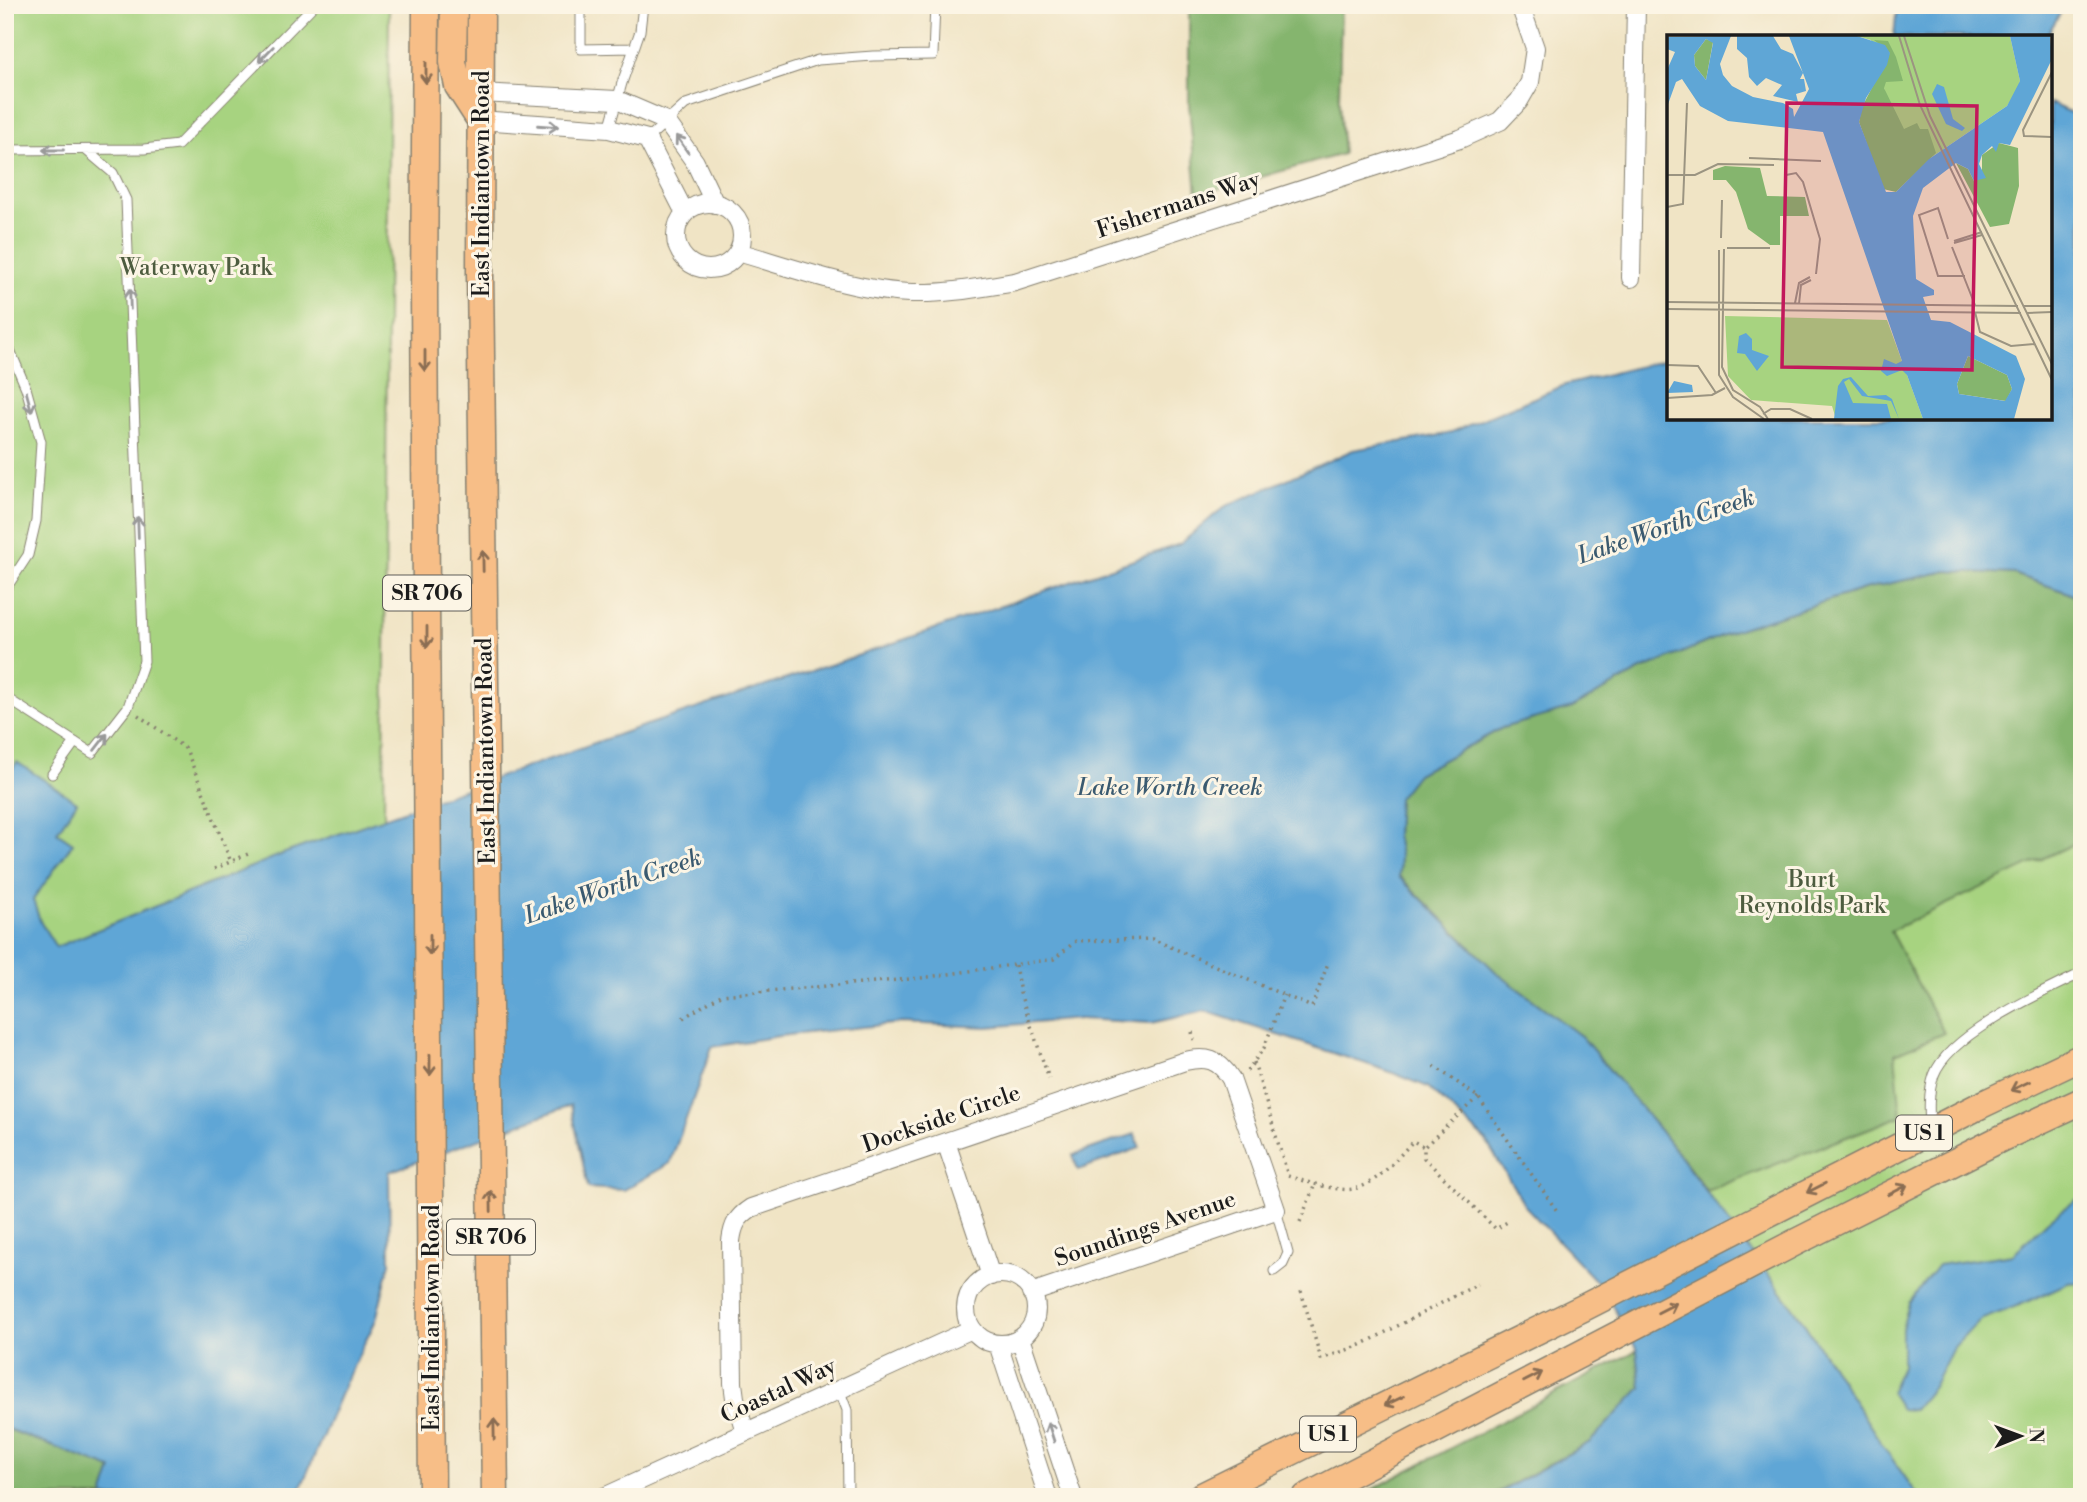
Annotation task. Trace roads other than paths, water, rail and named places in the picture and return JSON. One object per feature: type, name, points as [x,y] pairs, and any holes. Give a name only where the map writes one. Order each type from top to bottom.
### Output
[{"type":"main road","name":"East Indiantown Road","points":[[426,5],[424,293],[432,1497]]},
{"type":"main road","points":[[454,5],[453,62],[458,86],[480,120]]},
{"type":"main road","name":"East Indiantown Road","points":[[481,5],[480,274],[495,1497]]},
{"type":"main road","name":"US 1","points":[[1200,1497],[1583,1308],[1930,1130],[2082,1057]]},
{"type":"main road","name":"US 1","points":[[1306,1497],[1794,1243],[2002,1138],[2082,1101]]},
{"type":"street","name":"Fishermans Way","points":[[738,252],[883,290],[913,293],[947,291],[1016,282],[1460,139],[1500,121],[1519,102],[1530,82],[1535,48],[1520,5]]},
{"type":"street","points":[[1631,278],[1636,5]]},
{"type":"street","points":[[481,93],[617,100],[666,121],[695,162],[715,204]]},
{"type":"street","points":[[480,120],[609,129],[647,139],[685,213]]},
{"type":"street","points":[[705,203],[726,208],[739,223],[741,243],[738,252],[722,267],[699,268],[682,255],[677,244],[679,222],[685,213],[705,203]]},
{"type":"street","name":"Dockside Circle","points":[[745,1432],[733,1383],[731,1241],[739,1216],[751,1208],[1185,1061],[1201,1058],[1218,1063],[1231,1079],[1276,1210]]},
{"type":"street","points":[[946,1142],[991,1276]]},
{"type":"street","name":"Soundings Avenue","points":[[1031,1293],[1276,1210]]},
{"type":"street","points":[[991,1276],[1012,1276],[1022,1282],[1031,1293],[1035,1311],[1033,1321],[1020,1338],[1010,1343],[998,1344],[986,1341],[972,1329],[966,1313],[967,1301],[980,1281],[991,1276]]},
{"type":"street","name":"Coastal Way","points":[[604,1497],[972,1329]]},
{"type":"street","points":[[1020,1338],[1073,1497]]},
{"type":"street","points":[[998,1344],[1048,1497]]},
{"type":"lane","points":[[5,150],[144,149],[178,145],[314,5]]},
{"type":"lane","points":[[581,5],[581,49],[634,48]]},
{"type":"lane","points":[[609,129],[640,31],[643,5]]},
{"type":"lane","points":[[647,139],[686,104],[818,61],[873,56],[933,55],[935,5]]},
{"type":"lane","points":[[5,697],[92,753],[128,708],[144,661],[126,200],[113,173],[86,150]]},
{"type":"lane","points":[[5,338],[26,388],[41,442],[36,521],[28,555],[5,590]]},
{"type":"lane","points":[[52,774],[75,742]]},
{"type":"lane","points":[[1930,1130],[1929,1103],[1935,1074],[1951,1049],[2016,1005],[2082,973]]},
{"type":"lane","points":[[1274,1271],[1283,1264],[1288,1253],[1276,1210]]},
{"type":"lane","points":[[839,1389],[847,1410],[848,1497]]},
{"type":"water","points":[[1897,5],[2065,5],[2047,35],[1894,35]]},
{"type":"water","name":"Lake Worth Creek","points":[[2052,104],[2082,118],[2082,600],[2014,574],[1947,571],[1864,589],[1735,630],[1639,671],[1572,708],[1502,728],[1417,774],[1398,798],[1396,835],[1400,856],[1399,877],[1497,973],[1582,1037],[1659,1129],[1800,1317],[1919,1497],[1497,1497],[1496,1494],[1590,1442],[1641,1388],[1637,1350],[1602,1287],[1525,1206],[1486,1141],[1428,1087],[1388,1071],[1205,1011],[1151,1023],[1079,1019],[987,1027],[901,1023],[779,1036],[712,1047],[670,1163],[624,1190],[588,1188],[571,1105],[389,1172],[390,1263],[376,1320],[346,1381],[297,1497],[103,1497],[112,1469],[5,1428],[5,778],[17,762],[77,802],[57,832],[73,843],[33,900],[41,923],[56,947],[285,853],[628,731],[845,660],[1180,544],[1224,507],[1353,450],[1447,434],[1565,385],[1667,360],[1667,420],[2052,420]]},
{"type":"water","points":[[1135,1134],[1140,1148],[1078,1170],[1073,1155]]},
{"type":"water","points":[[2082,1196],[2082,1282],[2068,1283],[1980,1320],[1953,1348],[1933,1387],[1914,1410],[1901,1409],[1890,1392],[1902,1366],[1902,1329],[1909,1303],[1938,1265],[2013,1254],[2051,1218]]},
{"type":"park label","name":"Waterway Park","points":[[196,267]]},
{"type":"park label","name":"Burt Reynolds Park","points":[[1812,892]]}]
